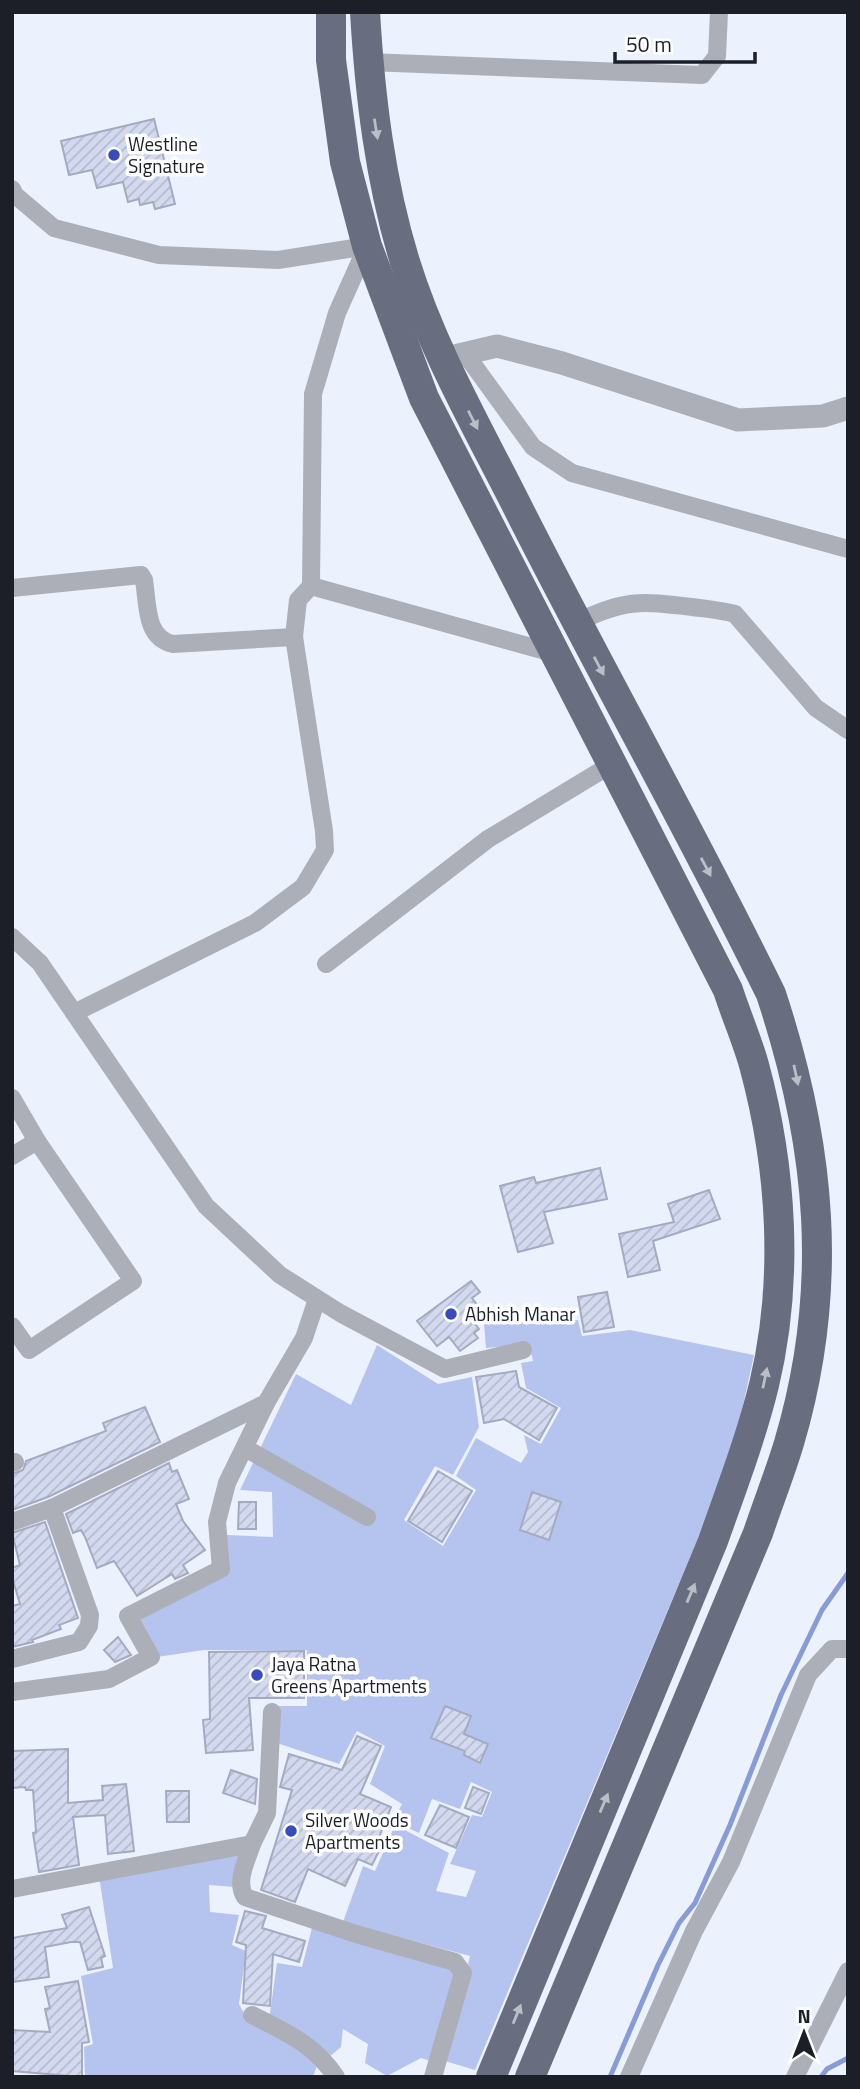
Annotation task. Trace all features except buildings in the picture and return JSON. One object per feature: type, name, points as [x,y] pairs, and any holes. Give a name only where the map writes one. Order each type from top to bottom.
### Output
[{"type":"highway","points":[[331,12],[331,60],[345,162],[367,246],[424,398],[552,653],[728,990],[754,1065],[774,1164],[779,1276],[764,1384],[713,1541],[491,2077]]},
{"type":"highway","points":[[365,12],[368,62],[388,195],[405,262],[453,355],[576,623],[771,994],[793,1059],[809,1135],[816,1189],[818,1261],[811,1331],[800,1400],[789,1443],[758,1533],[530,2077]]},
{"type":"street","points":[[368,62],[702,75],[717,57],[719,12]]},
{"type":"street","points":[[12,189],[15,195],[54,228],[159,255],[278,260],[367,246]]},
{"type":"street","points":[[74,1013],[255,923],[303,887],[318,866],[325,850],[294,638],[298,600],[311,586],[313,394],[337,313],[367,246]]},
{"type":"street","points":[[848,408],[823,416],[738,420],[562,363],[497,346],[453,355],[533,447],[572,473],[848,548]]},
{"type":"street","points":[[12,588],[141,575],[145,580],[152,632],[160,641],[173,644],[294,638]]},
{"type":"street","points":[[311,586],[552,653]]},
{"type":"street","points":[[576,623],[603,610],[631,602],[658,602],[735,614],[816,708],[848,730]]},
{"type":"street","points":[[326,964],[488,839],[612,764]]},
{"type":"street","points":[[12,937],[40,963],[206,1206],[280,1275],[317,1299],[445,1369],[523,1350]]},
{"type":"street","points":[[12,1098],[37,1141],[134,1281],[29,1350],[12,1326]]},
{"type":"street","points":[[12,1156],[37,1141]]},
{"type":"street","points":[[12,1692],[109,1679],[151,1657],[128,1616],[221,1569],[217,1522],[228,1483],[267,1404],[304,1338],[317,1299]]},
{"type":"street","points":[[12,1522],[52,1508],[267,1404]]},
{"type":"street","points":[[245,1448],[367,1517]]},
{"type":"street","points":[[12,1659],[79,1642],[89,1626],[90,1615],[52,1508]]},
{"type":"street","points":[[629,2077],[694,1931],[731,1862],[808,1675],[832,1649],[848,1649]]},
{"type":"street","points":[[272,1712],[267,1813],[252,1844],[240,1889],[245,1897],[461,1966],[463,1973],[432,2077]]},
{"type":"street","points":[[12,1889],[252,1844]]},
{"type":"street","points":[[795,2077],[848,1971]]},
{"type":"street","points":[[253,2015],[291,2034],[323,2056],[337,2077]]},
{"type":"shaded area","points":[[578,1320],[582,1336],[630,1330],[754,1355],[739,1424],[714,1500],[475,2070],[445,2061],[470,1956],[343,1922],[363,1866],[375,1871],[395,1825],[449,1853],[436,1891],[466,1897],[476,1871],[450,1864],[472,1815],[482,1817],[492,1792],[471,1782],[460,1809],[432,1799],[419,1833],[393,1821],[402,1804],[370,1784],[385,1746],[357,1731],[339,1764],[277,1743],[277,1706],[307,1706],[307,1650],[204,1650],[157,1657],[134,1618],[226,1573],[227,1535],[273,1537],[272,1492],[240,1490],[296,1374],[351,1405],[377,1345],[438,1384],[472,1377],[479,1427],[453,1475],[435,1466],[404,1520],[443,1546],[476,1490],[456,1476],[476,1438],[521,1463],[528,1452],[524,1435],[541,1444],[561,1408],[526,1388],[521,1363],[533,1361],[529,1344],[486,1348],[484,1323]]},
{"type":"shaded area","points":[[243,1851],[235,1887],[209,1885],[210,1912],[239,1915],[232,1945],[246,1951],[239,2004],[247,2019],[319,2060],[313,2077],[85,2077],[84,2047],[93,2044],[81,1976],[113,1968],[99,1876]]},
{"type":"shaded area","points":[[313,1924],[460,1971],[434,2062],[421,2058],[387,2076],[365,2063],[368,2044],[343,2029],[341,2047],[329,2057],[269,2020],[277,1963],[302,1967]]},
{"type":"waterway","points":[[610,2077],[658,1965],[679,1923],[695,1903],[730,1825],[781,1695],[822,1610],[848,1573]]},
{"type":"waterway","points":[[821,2077],[827,2069],[848,2058]]},
{"type":"place","name":"Westline Signature","points":[[114,155]]},
{"type":"place","name":"Abhish Manar","points":[[451,1314]]},
{"type":"place","name":"Jaya Ratna Greens Apartments","points":[[257,1675]]},
{"type":"place","name":"Silver Woods Apartments","points":[[291,1831]]}]
